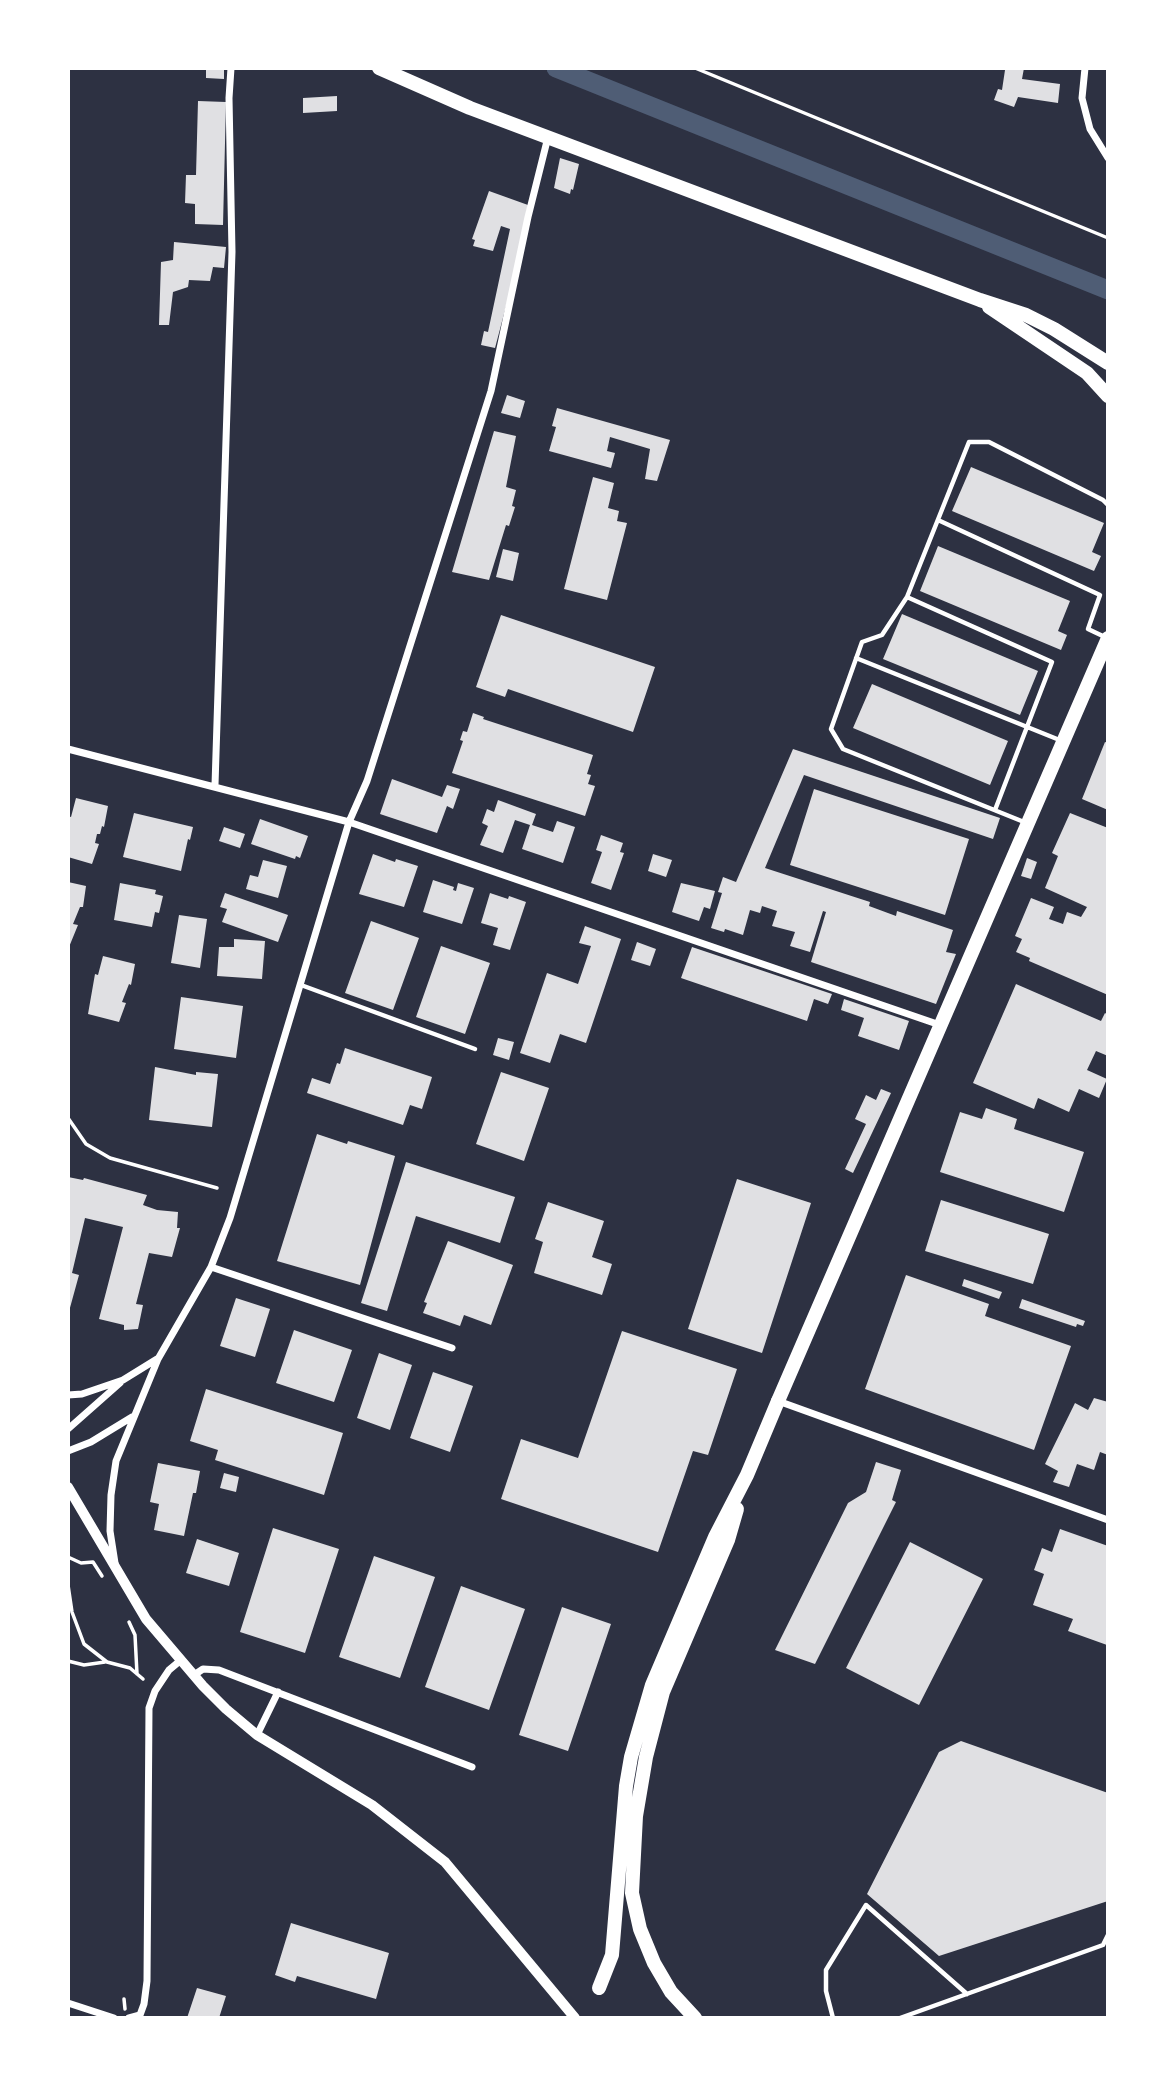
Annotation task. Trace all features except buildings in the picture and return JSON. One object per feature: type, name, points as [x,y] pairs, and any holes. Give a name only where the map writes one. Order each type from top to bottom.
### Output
[{"type":"main road","points":[[379,68],[470,108],[1026,315],[1108,363]]},
{"type":"main road","points":[[980,300],[1087,373],[1108,397]]},
{"type":"main road","points":[[598,1988],[611,1955],[626,1786],[652,1685],[715,1537],[747,1475],[1108,638]]},
{"type":"main road","points":[[695,2018],[671,1992],[654,1963],[640,1929],[632,1893],[636,1816],[646,1757],[663,1692],[728,1539],[747,1475]]},
{"type":"street","points":[[215,785],[232,252],[229,98],[231,68]]},
{"type":"street","points":[[1085,68],[1082,98],[1087,119],[1090,130],[1108,158]]},
{"type":"street","points":[[116,1571],[110,1531],[111,1494],[116,1461],[158,1359],[211,1268],[230,1218],[349,822],[367,781],[491,391],[548,137]]},
{"type":"street","points":[[68,749],[215,785],[349,822],[941,1026]]},
{"type":"street","points":[[211,1268],[452,1348]]},
{"type":"street","points":[[68,1429],[124,1380],[158,1359]]},
{"type":"street","points":[[68,1395],[82,1394],[124,1380]]},
{"type":"street","points":[[778,1401],[1108,1520]]},
{"type":"street","points":[[68,1451],[91,1442],[132,1417]]},
{"type":"street","points":[[68,1487],[146,1619],[226,1709],[257,1735],[372,1805],[444,1862],[575,2018]]},
{"type":"street","points":[[129,2018],[140,2015],[147,1981],[149,1708],[155,1691],[169,1670],[181,1661]]},
{"type":"street","points":[[194,1675],[203,1669],[219,1671],[472,1767]]},
{"type":"street","points":[[257,1735],[278,1692]]},
{"type":"street","points":[[68,2003],[114,2018]]},
{"type":"lane","points":[[1028,824],[843,749],[831,729],[862,642],[882,635],[907,597],[969,442],[989,442],[1108,505]]},
{"type":"lane","points":[[938,520],[1100,595],[1088,629],[1108,638]]},
{"type":"lane","points":[[907,597],[1052,662],[995,810]]},
{"type":"lane","points":[[856,658],[1063,741]]},
{"type":"lane","points":[[301,985],[475,1049]]},
{"type":"lane","points":[[833,2018],[826,1991],[826,1970],[866,1905],[967,1994]]},
{"type":"lane","points":[[900,2018],[1103,1945],[1108,1935]]},
{"type":"path","points":[[695,68],[1108,238]]},
{"type":"path","points":[[68,1118],[86,1144],[110,1158],[217,1188]]},
{"type":"path","points":[[68,1557],[81,1563],[93,1562],[108,1585]]},
{"type":"path","points":[[68,1585],[72,1612],[81,1637],[96,1655],[107,1662],[130,1668],[143,1679]]},
{"type":"path","points":[[127,1614],[135,1634],[137,1674]]},
{"type":"path","points":[[68,1661],[84,1665],[107,1662]]},
{"type":"waterway","points":[[556,68],[1108,290]]}]
